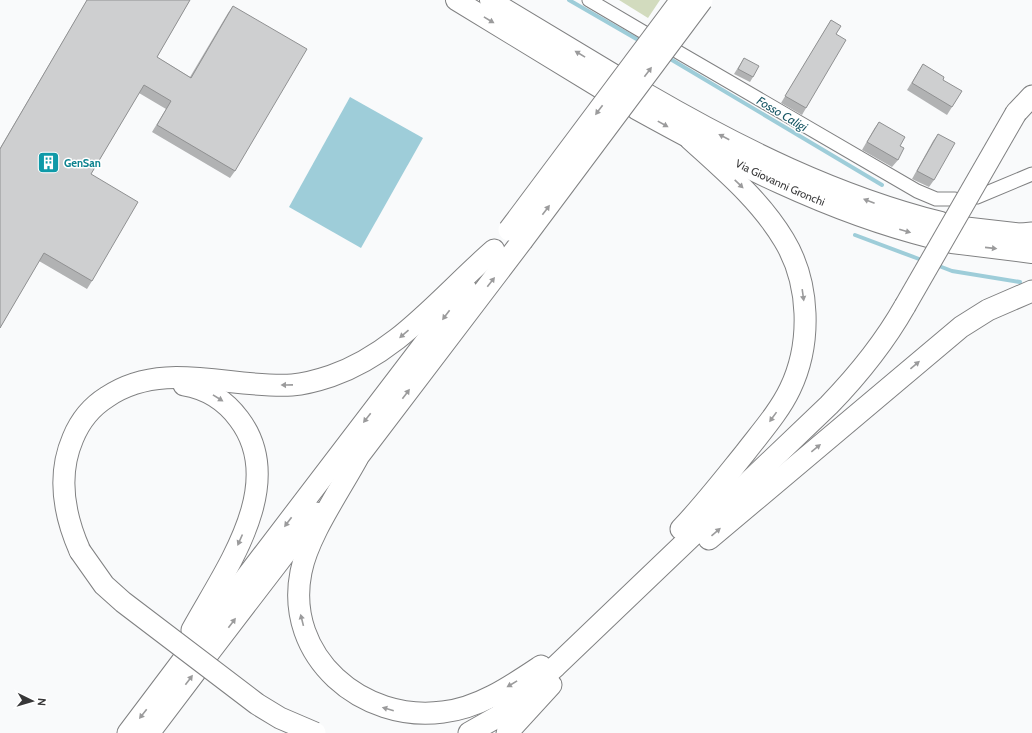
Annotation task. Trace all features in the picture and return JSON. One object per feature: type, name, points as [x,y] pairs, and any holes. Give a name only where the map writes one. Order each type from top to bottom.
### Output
[{"type":"highway","points":[[197,645],[357,459],[682,0]]},
{"type":"highway","points":[[315,733],[280,718],[257,704],[123,602],[102,582],[80,551],[66,513],[64,489],[67,456],[75,433],[85,416],[104,398],[122,387],[154,379],[204,378],[270,385],[294,385],[339,373],[373,357],[399,338],[451,288],[494,250],[516,236],[702,0]]},
{"type":"highway","points":[[469,733],[489,722],[511,706],[556,666],[843,390],[877,349],[905,306],[1016,113],[1032,96]]},
{"type":"highway","points":[[639,587],[674,538],[699,510],[776,413],[786,398],[795,378],[804,340],[805,318],[800,276],[789,248],[775,227],[745,190],[690,139]]},
{"type":"highway","points":[[197,645],[494,250]]},
{"type":"highway","points":[[639,587],[690,555],[765,490],[961,326],[988,310],[1032,291]]},
{"type":"highway","points":[[154,379],[206,391],[230,407],[245,426],[250,438],[258,471],[257,486],[248,521],[219,583],[197,645]]},
{"type":"highway","points":[[357,459],[322,522],[306,555],[301,573],[299,592],[300,612],[311,648],[331,673],[358,696],[390,710],[407,712],[444,712],[466,707],[484,700],[508,687],[591,631]]},
{"type":"highway","points":[[507,733],[566,667],[591,631]]},
{"type":"highway","points":[[128,733],[160,691],[186,662],[149,733]]},
{"type":"main road","points":[[456,0],[608,81],[490,0]]},
{"type":"main road","name":"Via Giovanni Gronchi","points":[[642,102],[791,169],[873,202],[936,230],[855,216],[788,187],[690,139],[642,102]]},
{"type":"main road","points":[[1029,234],[957,235],[1032,253]]},
{"type":"street","points":[[589,0],[645,33]]},
{"type":"street","points":[[678,52],[917,191],[936,199],[955,199]]},
{"type":"street","points":[[977,197],[1032,174]]},
{"type":"green space","points":[[619,0],[660,0],[648,18]]},
{"type":"water","points":[[350,97],[423,138],[361,248],[289,207]]},
{"type":"building","name":"GenSan","points":[[87,0],[190,0],[157,57],[191,78],[233,6],[307,49],[235,171],[157,125],[171,101],[144,85],[91,174],[138,202],[92,281],[44,253],[0,328],[0,149]]},
{"type":"building","points":[[831,20],[841,26],[836,34],[846,40],[806,108],[785,96]]},
{"type":"building","points":[[744,58],[759,66],[753,77],[738,69]]},
{"type":"building","points":[[923,64],[944,77],[943,80],[962,91],[952,107],[912,83]]},
{"type":"building","points":[[879,122],[905,137],[900,146],[904,148],[898,160],[867,142]]},
{"type":"building","points":[[938,134],[955,143],[934,180],[917,171]]},
{"type":"waterway","name":"Fosso Caligi","points":[[569,0],[640,41]]},
{"type":"waterway","name":"Fosso Caligi","points":[[672,60],[882,185]]},
{"type":"waterway","name":"Fosso Caligi","points":[[855,235],[919,259]]},
{"type":"waterway","name":"Fosso Caligi","points":[[939,266],[952,271],[1020,282]]},
{"type":"place","name":"GenSan","points":[[49,163]]}]
